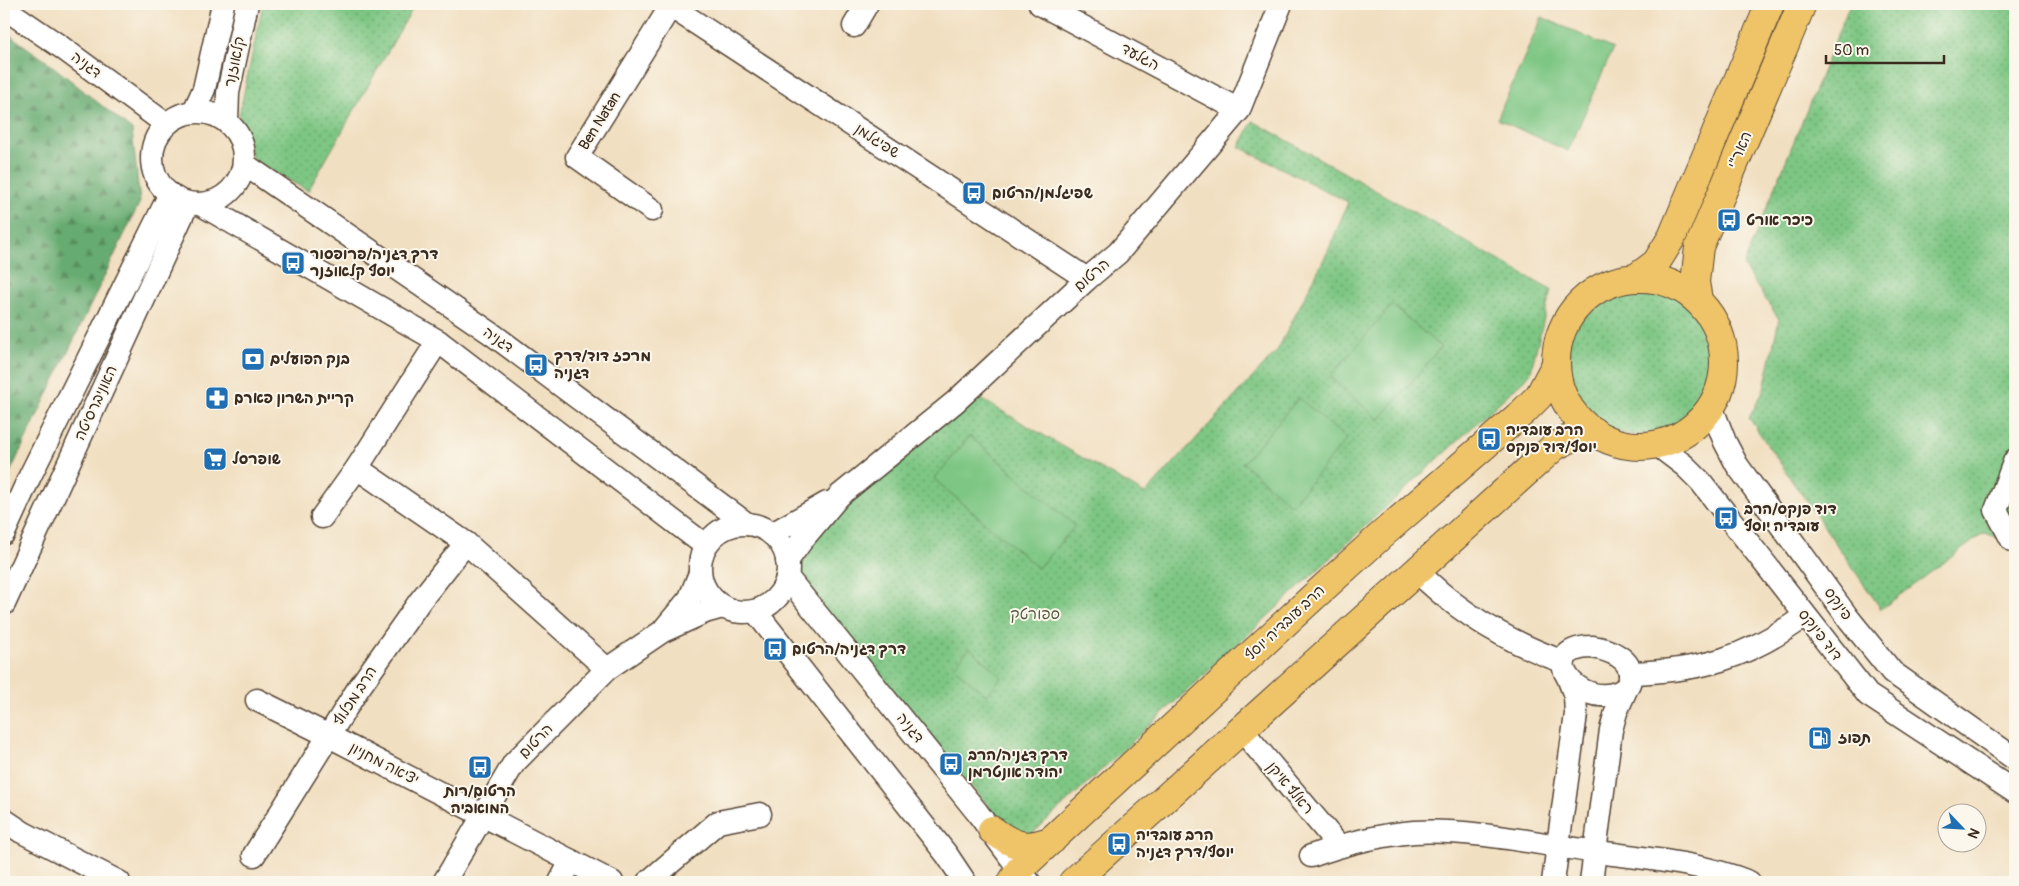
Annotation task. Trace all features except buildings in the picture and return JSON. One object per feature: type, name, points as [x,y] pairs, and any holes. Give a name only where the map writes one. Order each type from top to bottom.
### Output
[{"type":"main road","name":"האר\"י","points":[[1637,277],[1656,263],[1672,237],[1770,4]]},
{"type":"main road","name":"האר\"י","points":[[1698,300],[1695,282],[1699,247],[1802,4]]},
{"type":"main road","points":[[1637,277],[1669,283],[1688,292],[1698,300],[1714,321],[1723,345],[1724,371],[1712,406],[1701,420],[1680,436],[1656,444],[1630,446],[1605,438],[1582,423],[1566,402],[1558,378],[1556,364],[1559,339],[1564,326],[1579,304],[1600,288],[1624,279],[1637,277]]},
{"type":"main road","name":"הרב עובדיה יוסף","points":[[1020,878],[1052,840],[1319,592],[1523,412],[1539,396],[1556,364]]},
{"type":"main road","points":[[1073,882],[1555,446],[1592,431]]},
{"type":"main road","points":[[992,830],[1004,839],[1025,847],[1039,845],[1052,840]]},
{"type":"main road","points":[[1091,882],[1106,852]]},
{"type":"street","name":"קלאוזנר","points":[[194,111],[204,89],[223,4]]},
{"type":"street","name":"קלאוזנר","points":[[227,122],[228,93],[247,4]]},
{"type":"street","points":[[854,26],[867,4]]},
{"type":"street","name":"הגלעד","points":[[1040,4],[1239,110]]},
{"type":"street","name":"הרטום","points":[[772,534],[839,496],[955,402],[1087,279],[1118,253],[1239,110],[1281,4]]},
{"type":"street","name":"Ben Natan","points":[[652,210],[577,157],[670,5]]},
{"type":"street","name":"שפיגלמן","points":[[670,5],[1087,279]]},
{"type":"street","name":"דגניה","points":[[4,8],[61,46],[166,124]]},
{"type":"street","points":[[186,200],[215,200],[229,192],[239,179],[244,164],[243,148],[237,133],[227,122],[213,114],[194,111],[178,116],[166,124],[157,137],[152,153],[154,169],[160,184],[186,200],[438,340],[706,546]]},
{"type":"street","name":"דגניה","points":[[244,164],[492,334],[747,524]]},
{"type":"street","name":"האוניברסיטה","points":[[4,533],[30,476],[186,200]]},
{"type":"street","name":"האוניברסיטה","points":[[4,604],[186,200]]},
{"type":"street","points":[[322,517],[357,468],[438,340]]},
{"type":"street","name":"פינקס","points":[[1712,406],[1724,442],[1737,465],[1849,619],[1892,672],[2015,759]]},
{"type":"street","name":"דוד פינקס","points":[[1656,444],[1685,466],[1701,482],[1868,695],[2015,792]]},
{"type":"street","points":[[2012,540],[1996,510],[2015,460]]},
{"type":"street","points":[[357,468],[466,543],[607,668]]},
{"type":"street","name":"הרטום","points":[[787,569],[803,539],[839,496]]},
{"type":"street","points":[[756,525],[772,534],[785,551],[787,569],[784,586],[772,602],[755,611],[733,611],[723,607],[707,593],[700,573],[701,557],[706,546],[716,533],[731,526],[756,525]]},
{"type":"street","name":"הרב מכלוף","points":[[254,855],[358,689],[420,601],[466,543]]},
{"type":"street","name":"דגניה","points":[[787,569],[992,830],[1020,878]]},
{"type":"street","points":[[1416,570],[1450,601],[1495,631],[1566,671],[1581,689],[1602,694],[1616,693],[1624,689],[1630,678]]},
{"type":"street","name":"הרטום","points":[[663,631],[690,598],[700,573]]},
{"type":"street","name":"הרטום","points":[[444,882],[514,763],[607,668],[663,631],[705,612],[723,607]]},
{"type":"street","points":[[755,611],[947,855],[965,882]]},
{"type":"street","points":[[1630,678],[1725,659],[1758,646],[1805,616]]},
{"type":"street","points":[[1553,882],[1576,714],[1575,696],[1566,671],[1570,653],[1578,649],[1597,648],[1618,656],[1625,662],[1630,678],[1611,730],[1591,882]]},
{"type":"street","name":"יציאה מחניון","points":[[257,700],[612,882]]},
{"type":"street","name":"ראלף איקן","points":[[1241,729],[1339,846]]},
{"type":"street","points":[[648,882],[718,822],[760,814]]},
{"type":"street","points":[[4,820],[22,832],[119,882]]},
{"type":"street","points":[[1311,856],[1339,846],[1396,834],[1443,832],[1472,834],[1692,865],[1750,882]]},
{"type":"street","points":[[947,855],[958,882]]},
{"type":"street","points":[[560,882],[572,861]]},
{"type":"green space","points":[[263,4],[415,4],[308,191],[253,160],[239,115]]},
{"type":"green space","points":[[1850,4],[2015,4],[2015,544],[1984,533],[1881,609],[1749,418],[1764,389],[1779,319],[1743,266]]},
{"type":"green space","points":[[1542,17],[1613,49],[1568,151],[1497,119]]},
{"type":"green space","points":[[4,31],[49,63],[132,130],[140,202],[4,485]]},
{"type":"green space","name":"ספורטק","points":[[1253,121],[1551,290],[1530,374],[1032,834],[1006,827],[798,580],[797,540],[976,396],[1145,494],[1277,351],[1329,249],[1348,202],[1239,147]]},
{"type":"green space","points":[[1640,285],[1669,291],[1693,307],[1709,331],[1715,360],[1709,389],[1693,413],[1669,429],[1640,435],[1611,429],[1587,413],[1571,389],[1565,360],[1571,331],[1587,307],[1611,291]]},
{"type":"green space","points":[[1392,305],[1441,347],[1379,420],[1330,377]]},
{"type":"green space","points":[[1299,398],[1347,439],[1291,505],[1243,463]]},
{"type":"green space","points":[[970,436],[1075,526],[1038,568],[934,479]]},
{"type":"green space","points":[[970,648],[1002,677],[986,695],[953,667]]},
{"type":"place","name":"שפיגלמן/הרטום","points":[[974,193]]},
{"type":"place","name":"כיכר אורט","points":[[1729,220]]},
{"type":"place","name":"דרך דגניה/פרופסור יוסף קלאוזנר","points":[[293,263]]},
{"type":"place","name":"בנק הפועלים","points":[[253,359]]},
{"type":"place","name":"מרכז דוד/דרך דגניה","points":[[536,365]]},
{"type":"place","name":"קריית השרון פארם","points":[[217,398]]},
{"type":"place","name":"הרב עובדיה יוסף/דוד פנקס","points":[[1489,439]]},
{"type":"place","name":"שופרסל","points":[[215,459]]},
{"type":"place","name":"דוד פנקס/הרב עובדיה יוסף","points":[[1726,518]]},
{"type":"place","name":"דרך דגניה/הרטום","points":[[775,649]]},
{"type":"place","name":"תפוז","points":[[1820,738]]},
{"type":"place","name":"דרך דגניה/הרב יהודה אונטרמן","points":[[951,764]]},
{"type":"place","name":"הרטום/רות המואביה","points":[[480,767]]},
{"type":"place","name":"הרב עובדיה יוסף/דרך דגניה","points":[[1119,844]]}]
